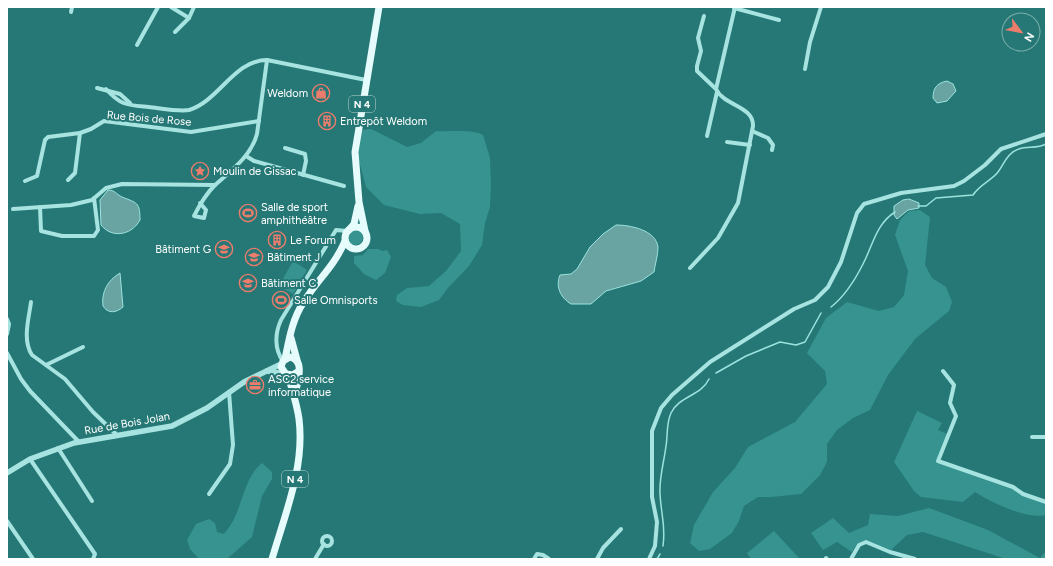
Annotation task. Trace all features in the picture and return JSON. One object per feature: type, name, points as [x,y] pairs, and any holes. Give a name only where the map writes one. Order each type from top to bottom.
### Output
[{"type":"main road","name":"N 4","points":[[336,261],[353,249],[360,249],[366,244],[367,237],[359,202],[355,152],[379,7]]},
{"type":"main road","name":"N 4","points":[[272,559],[297,470],[300,432],[295,396],[283,361],[296,315],[303,302],[336,261],[348,231],[354,224],[359,202]]},
{"type":"main road","points":[[348,231],[359,227],[365,231]]},
{"type":"main road","points":[[345,241],[348,246],[353,249]]},
{"type":"main road","name":"N 4","points":[[291,334],[295,356],[300,365],[295,396]]},
{"type":"main road","points":[[283,361],[290,357],[298,360]]},
{"type":"main road","points":[[287,374],[295,374],[299,371]]},
{"type":"street","points":[[71,12],[72,7]]},
{"type":"street","points":[[137,45],[158,7]]},
{"type":"street","points":[[171,7],[189,18]]},
{"type":"street","points":[[175,32],[189,18],[194,7]]},
{"type":"street","points":[[707,136],[734,7],[779,20]]},
{"type":"street","points":[[805,69],[810,42],[821,7]]},
{"type":"street","points":[[690,268],[718,238],[738,203],[750,144],[753,118],[750,114],[725,100],[698,71],[697,66],[701,51],[698,38],[704,16]]},
{"type":"street","points":[[106,90],[116,100],[131,105],[187,110],[215,95],[241,68],[257,60],[266,60],[366,80]]},
{"type":"street","points":[[200,203],[215,185],[246,156],[254,143],[259,121],[266,60]]},
{"type":"street","points":[[97,88],[120,94],[131,105]]},
{"type":"street","name":"Rue Bois de Rose","points":[[25,181],[37,176],[45,140],[48,137],[91,129],[104,121],[191,132],[259,121]]},
{"type":"street","points":[[752,131],[771,140],[773,145],[772,150]]},
{"type":"street","points":[[68,180],[75,173],[80,132]]},
{"type":"street","points":[[649,559],[656,538],[657,522],[652,497],[652,437],[656,418],[672,395],[710,362],[794,309],[815,300],[828,287],[841,262],[857,214],[864,204],[901,194],[954,186],[975,173],[1001,149],[1046,134]]},
{"type":"street","points":[[727,142],[750,144]]},
{"type":"street","points":[[285,148],[305,154],[306,161],[303,175]]},
{"type":"street","points":[[246,156],[254,161],[344,186]]},
{"type":"street","points":[[13,209],[71,205],[94,198],[106,188],[122,184],[215,185]]},
{"type":"street","points":[[40,206],[41,231],[62,236],[94,236],[98,230],[94,198]]},
{"type":"street","points":[[283,361],[276,340],[276,332],[281,320],[336,230],[348,231]]},
{"type":"street","points":[[31,302],[27,328],[28,349],[32,355],[65,379],[93,412],[118,435]]},
{"type":"street","points":[[7,319],[9,324],[7,334]]},
{"type":"street","points":[[46,365],[82,347]]},
{"type":"street","points":[[7,354],[21,379],[30,391],[79,442]]},
{"type":"street","name":"Rue de Bois Jolan","points":[[7,473],[30,459],[58,448],[79,442],[172,426],[207,408],[251,378],[267,371],[283,361]]},
{"type":"street","points":[[267,371],[287,374]]},
{"type":"street","points":[[943,372],[954,385],[950,405],[956,416],[938,462],[1014,487],[1023,494],[1046,502]]},
{"type":"street","points":[[209,494],[230,464],[233,445],[229,392]]},
{"type":"street","points":[[1032,437],[1046,437]]},
{"type":"street","points":[[58,448],[92,501]]},
{"type":"street","points":[[30,459],[95,554],[93,559]]},
{"type":"street","points":[[7,521],[33,559]]},
{"type":"street","points":[[597,559],[603,548],[621,529]]},
{"type":"street","points":[[851,559],[859,545],[866,542],[915,559]]},
{"type":"street","points":[[315,559],[324,544]]},
{"type":"street","points":[[534,559],[537,554],[543,555],[549,559]]},
{"type":"shaded area","points":[[947,81],[953,84],[956,91],[947,101],[937,103],[933,98],[936,86]]},
{"type":"shaded area","points":[[371,129],[407,147],[421,143],[436,131],[467,131],[478,133],[483,135],[490,158],[490,207],[485,223],[482,245],[469,266],[447,289],[439,300],[421,307],[403,305],[396,301],[397,295],[407,288],[429,286],[446,271],[461,251],[460,224],[441,213],[420,214],[384,205],[366,187],[358,157],[361,130]]},
{"type":"shaded area","points":[[108,190],[114,191],[122,197],[134,202],[138,206],[140,220],[127,232],[116,234],[101,225],[100,200]]},
{"type":"shaded area","points":[[909,199],[919,203],[919,208],[908,210],[897,219],[894,215],[894,206],[903,200]]},
{"type":"shaded area","points":[[920,210],[930,217],[925,265],[932,278],[946,287],[952,302],[949,311],[915,339],[888,375],[870,410],[853,418],[837,430],[827,444],[827,462],[820,475],[801,494],[758,497],[744,506],[739,521],[732,533],[710,549],[699,551],[690,543],[694,525],[713,492],[735,468],[748,447],[795,422],[827,384],[825,371],[807,353],[826,318],[847,302],[879,311],[894,307],[904,295],[908,271],[895,235],[900,220],[909,211]]},
{"type":"shaded area","points":[[616,225],[635,227],[653,236],[658,247],[654,272],[641,281],[606,291],[591,304],[571,304],[567,302],[560,292],[558,284],[560,275],[571,274],[577,269],[590,247],[603,234]]},
{"type":"shaded area","points":[[355,229],[362,234],[363,237],[358,244],[355,245],[348,240],[347,237],[352,230]]},
{"type":"shaded area","points":[[368,249],[378,249],[383,251],[387,250],[391,257],[385,273],[376,280],[364,274],[354,263],[354,256],[363,255]]},
{"type":"shaded area","points":[[293,261],[307,270],[293,294],[279,286]]},
{"type":"shaded area","points":[[120,273],[123,307],[112,312],[105,309],[103,306],[104,291],[112,279]]},
{"type":"shaded area","points":[[917,411],[942,423],[938,430],[947,434],[936,461],[1002,484],[1046,503],[1046,515],[1038,516],[1020,513],[990,501],[975,492],[963,502],[921,497],[914,491],[894,462]]},
{"type":"shaded area","points":[[262,463],[272,472],[272,479],[262,496],[252,537],[227,559],[198,558],[190,549],[187,540],[196,524],[209,519],[215,523],[217,532],[224,534],[233,521],[248,482],[256,469]]},
{"type":"shaded area","points":[[929,508],[988,530],[1040,558],[1046,551],[1046,559],[1006,559],[923,532],[907,535],[891,550],[865,540],[857,544],[852,552],[837,542],[823,550],[811,533],[833,518],[849,533],[868,525],[870,514],[898,516]]},
{"type":"shaded area","points":[[774,531],[800,559],[751,559],[747,553]]},
{"type":"waterway","points":[[918,206],[926,206],[936,198],[973,195],[998,172],[1012,153],[1022,148],[1046,144]]},
{"type":"waterway","points":[[831,307],[841,298],[853,282],[879,229],[895,212]]},
{"type":"waterway","points":[[716,373],[746,356],[780,342],[796,345],[805,342],[821,313]]},
{"type":"waterway","points":[[663,546],[664,526],[660,488],[669,417],[679,403],[701,389],[709,379]]},
{"type":"waterway","points":[[657,559],[660,554]]},
{"type":"place","name":"Weldom","points":[[321,93]]},
{"type":"place","name":"Entrepôt Weldom","points":[[327,121]]},
{"type":"place","name":"Moulin de Gissac","points":[[200,171]]},
{"type":"place","name":"Salle de sport amphithéâtre","points":[[248,213]]},
{"type":"place","name":"Le Forum","points":[[277,240]]},
{"type":"place","name":"Bâtiment G","points":[[224,249]]},
{"type":"place","name":"Bâtiment J","points":[[254,257]]},
{"type":"place","name":"Bâtiment C","points":[[248,283]]},
{"type":"place","name":"Salle Omnisports","points":[[281,300]]},
{"type":"place","name":"ASC2 service informatique","points":[[255,385]]}]
